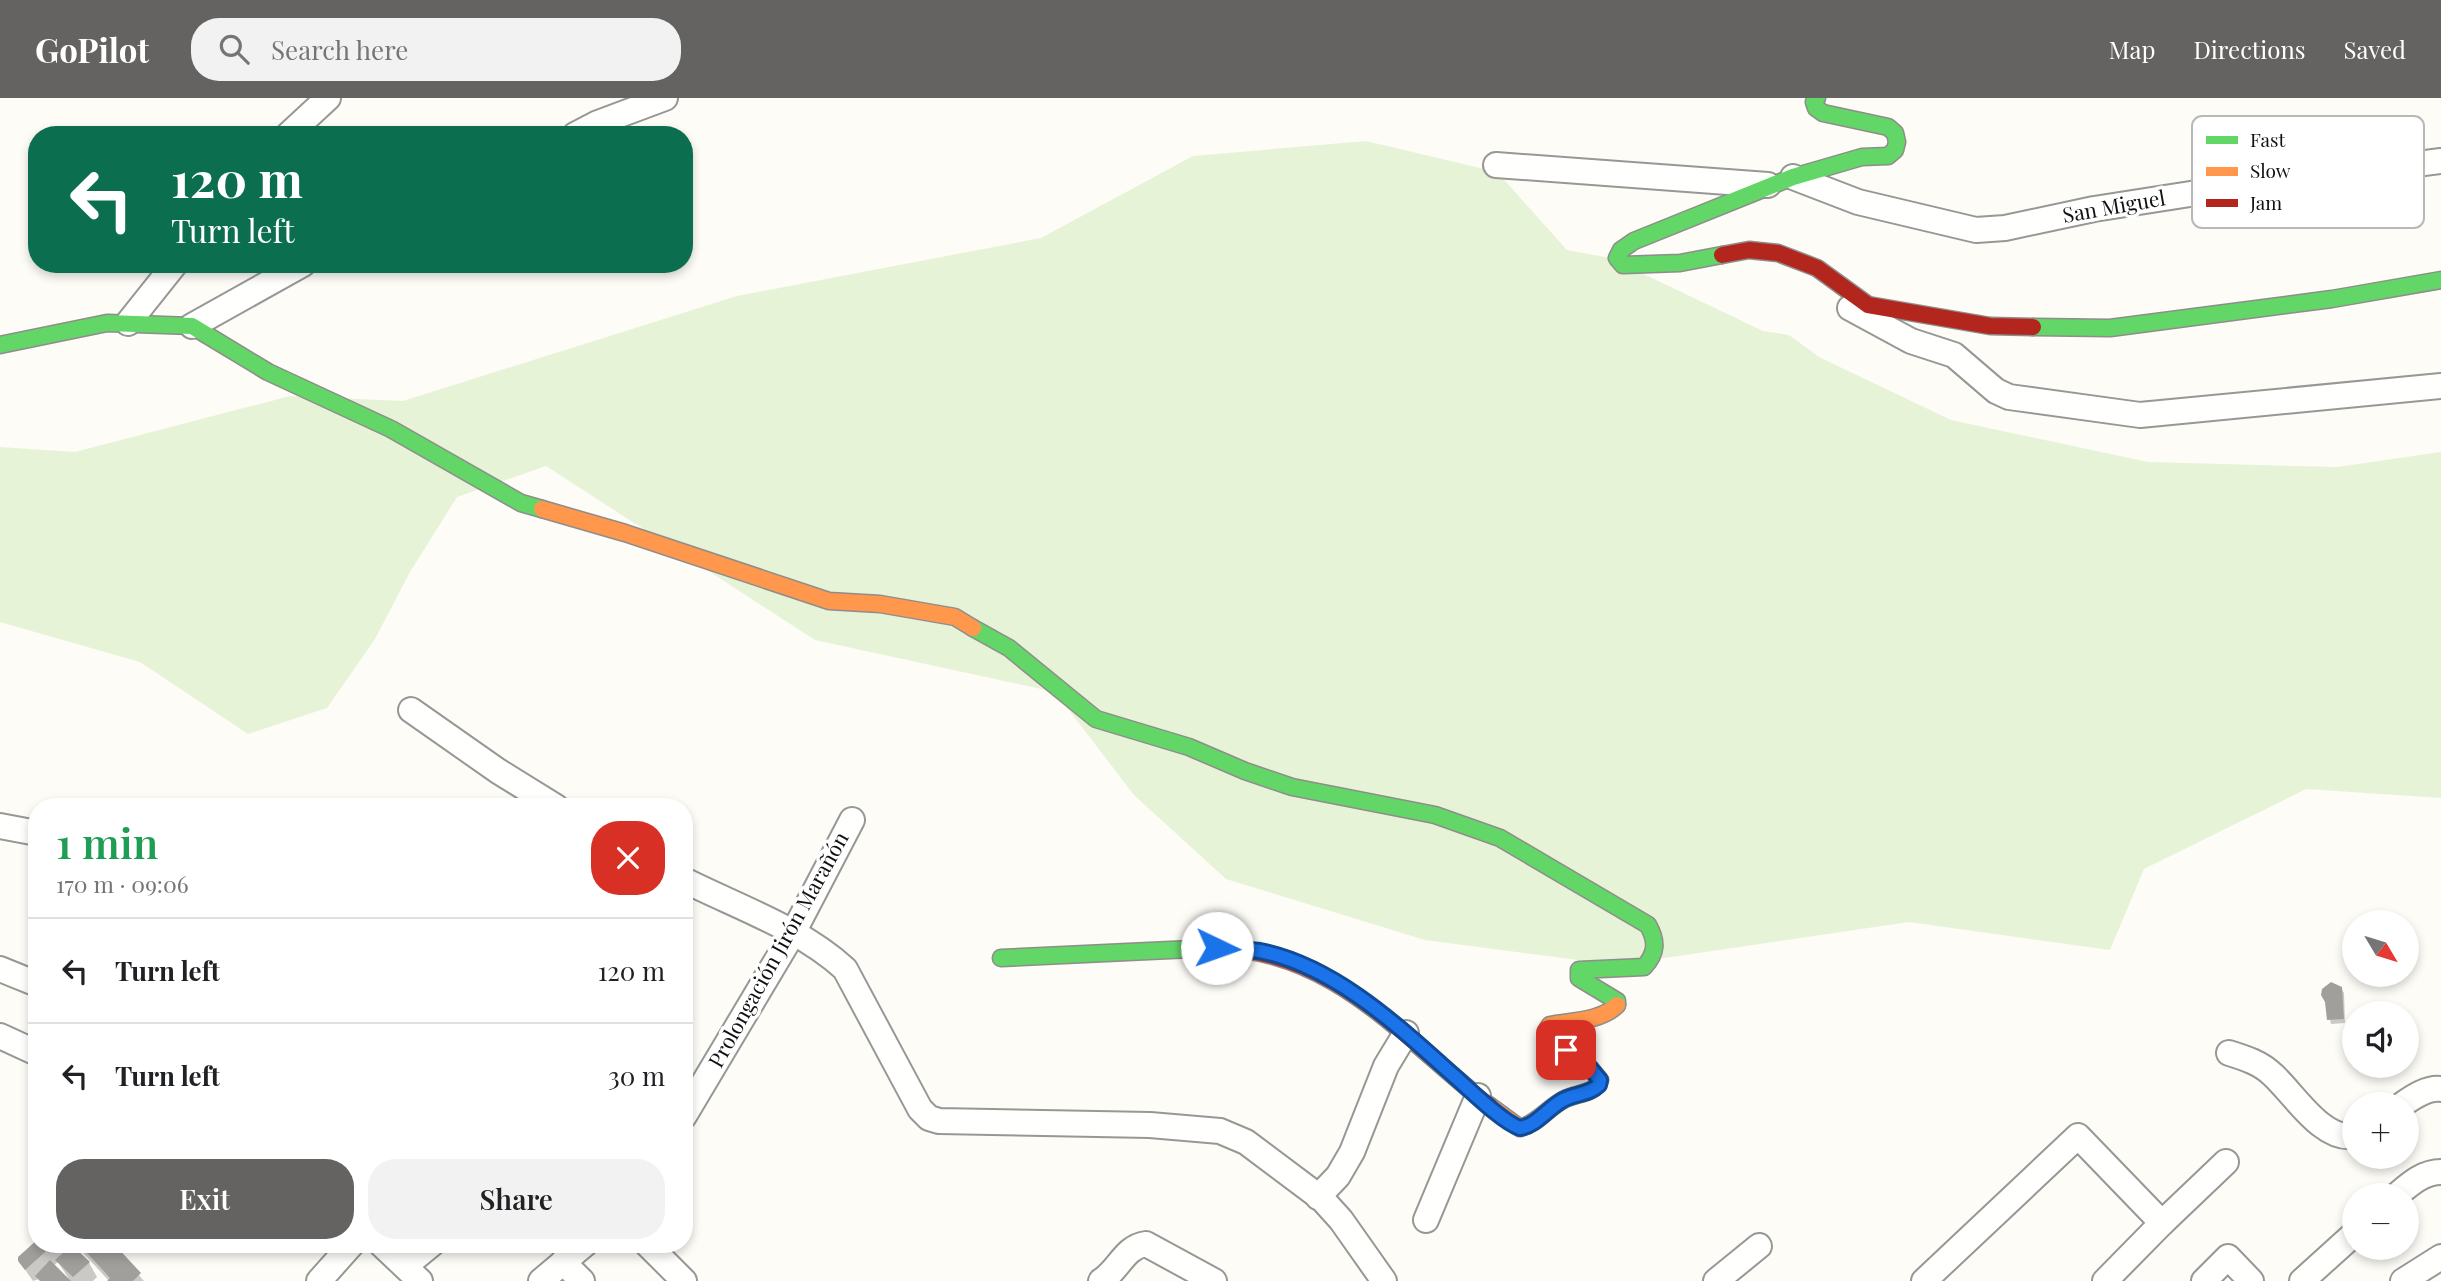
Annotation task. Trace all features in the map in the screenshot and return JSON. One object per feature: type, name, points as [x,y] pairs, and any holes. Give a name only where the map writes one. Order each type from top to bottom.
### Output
[{"type":"street","points":[[298,126],[328,98]]},
{"type":"street","points":[[597,126],[665,98]]},
{"type":"street","points":[[1817,98],[1814,102],[1816,108],[1823,113],[1888,128],[1895,133],[1895,149],[1888,156],[1861,157],[1783,181],[1634,241],[1620,250],[1617,258],[1623,265],[1637,266],[1680,262],[1749,250],[1778,253],[1816,268],[1868,304],[1990,326],[2110,328],[2332,299],[2441,280]]},
{"type":"street","name":"San Miguel","points":[[1496,165],[1783,181],[1976,230],[2005,228],[2094,209],[2192,194]]},
{"type":"street","points":[[128,323],[168,273]]},
{"type":"street","points":[[192,326],[287,273]]},
{"type":"street","points":[[1839,282],[1848,306],[1855,313],[1910,341],[1954,355],[1996,391],[2008,397],[2140,415],[2441,386]]},
{"type":"street","points":[[0,345],[83,327],[128,323],[192,326],[268,372],[391,429],[521,503],[625,533],[829,601],[880,604],[955,617],[1009,648],[1096,719],[1189,747],[1292,787],[1435,815],[1500,838],[1648,925],[1654,935],[1656,948],[1652,959],[1644,967],[1579,971],[1579,978],[1617,1001],[1617,1006],[1613,1010],[1550,1025],[1546,1031],[1547,1038],[1590,1068],[1600,1080],[1599,1085],[1595,1089],[1564,1099],[1533,1124],[1520,1128],[1478,1096],[1406,1033],[1336,982],[1298,963],[1260,951],[1217,948],[1001,958]]},
{"type":"street","points":[[411,710],[542,798]]},
{"type":"street","name":"Prolongación Jirón Marañón","points":[[693,1101],[793,933],[852,820]]},
{"type":"street","points":[[0,826],[28,831]]},
{"type":"street","points":[[693,884],[793,933],[828,953],[845,969],[920,1109],[929,1118],[939,1121],[1150,1125],[1220,1131],[1246,1142],[1318,1197],[1342,1220],[1384,1281]]},
{"type":"street","points":[[0,969],[28,980]]},
{"type":"street","points":[[1318,1197],[1338,1176],[1352,1152],[1386,1066],[1406,1033]]},
{"type":"street","points":[[0,1036],[28,1049]]},
{"type":"street","points":[[2229,1054],[2252,1061],[2272,1074],[2313,1117],[2332,1134],[2342,1137]]},
{"type":"street","points":[[2419,1095],[2435,1088],[2441,1090]]},
{"type":"street","points":[[1426,1220],[1478,1096]]},
{"type":"street","points":[[1924,1281],[2078,1136],[2162,1223]]},
{"type":"street","points":[[2105,1281],[2226,1163]]},
{"type":"street","points":[[2410,1183],[2441,1172]]},
{"type":"street","points":[[1101,1281],[1110,1275],[1126,1253],[1136,1245],[1146,1244],[1214,1281]]},
{"type":"street","points":[[2302,1281],[2342,1245]]},
{"type":"street","points":[[1716,1281],[1759,1246]]},
{"type":"street","points":[[318,1281],[344,1253]]},
{"type":"street","points":[[391,1253],[413,1274],[426,1253]]},
{"type":"street","points":[[541,1281],[574,1253]]},
{"type":"street","points":[[656,1253],[684,1281]]},
{"type":"street","points":[[2204,1281],[2228,1257],[2251,1281]]},
{"type":"street","points":[[2403,1281],[2441,1257]]},
{"type":"street","points":[[563,1262],[582,1281]]},
{"type":"green space","points":[[1366,141],[1497,172],[1567,250],[1610,258],[1763,331],[1789,335],[1819,357],[1951,420],[2148,462],[2337,467],[2441,452],[2441,798],[2306,789],[2144,869],[2110,950],[1909,922],[1617,965],[1425,940],[1226,879],[1134,795],[1055,692],[815,640],[546,466],[457,497],[410,572],[375,639],[327,708],[248,734],[140,662],[0,622],[0,447],[75,452],[290,396],[403,401],[737,296],[1041,238],[1193,156]]},
{"type":"building","points":[[2331,982],[2342,987],[2342,1019],[2327,1020],[2322,989]]},
{"type":"building","points":[[28,1248],[28,1253],[44,1253],[25,1270],[18,1257]]},
{"type":"building","points":[[63,1253],[80,1253],[90,1262],[73,1277],[55,1260]]},
{"type":"building","points":[[87,1253],[122,1253],[141,1273],[133,1281],[107,1281],[110,1278]]},
{"type":"building","points":[[50,1260],[71,1281],[40,1281],[35,1276]]},
{"type":"traffic: fast","points":[[1722,255],[1680,263],[1623,265],[1617,258],[1621,250],[1634,241],[1793,177],[1862,157],[1888,156],[1895,150],[1895,133],[1888,127],[1823,113],[1816,108],[1814,102],[1817,98]]},
{"type":"traffic: fast","points":[[2033,327],[2110,328],[2332,299],[2441,280]]},
{"type":"traffic: fast","points":[[0,345],[107,323],[192,326],[268,372],[391,429],[521,503],[542,509]]},
{"type":"traffic: fast","points":[[973,628],[1009,648],[1096,719],[1189,747],[1292,787],[1435,815],[1500,838],[1648,925],[1654,947],[1644,967],[1579,970],[1579,978],[1617,1001],[1617,1005]]},
{"type":"traffic: fast","points":[[1001,958],[1213,948]]},
{"type":"traffic: slow","points":[[542,509],[625,533],[829,601],[880,604],[955,617],[973,628]]},
{"type":"traffic: slow","points":[[1490,1106],[1520,1128],[1527,1126],[1561,1101],[1595,1088],[1600,1080],[1590,1068],[1547,1038],[1546,1031],[1550,1025],[1595,1017],[1617,1005]]},
{"type":"traffic: jam","points":[[1722,255],[1749,250],[1778,253],[1817,268],[1868,305],[1990,326],[2033,327]]},
{"type":"traffic: jam","points":[[1213,948],[1256,952],[1295,963],[1331,980],[1396,1027],[1490,1106]]},
{"type":"route","points":[[1217,948],[1260,951],[1298,963],[1336,982],[1402,1030],[1470,1090],[1520,1128],[1533,1124],[1564,1099],[1595,1089],[1599,1085],[1597,1075],[1566,1050]]}]
